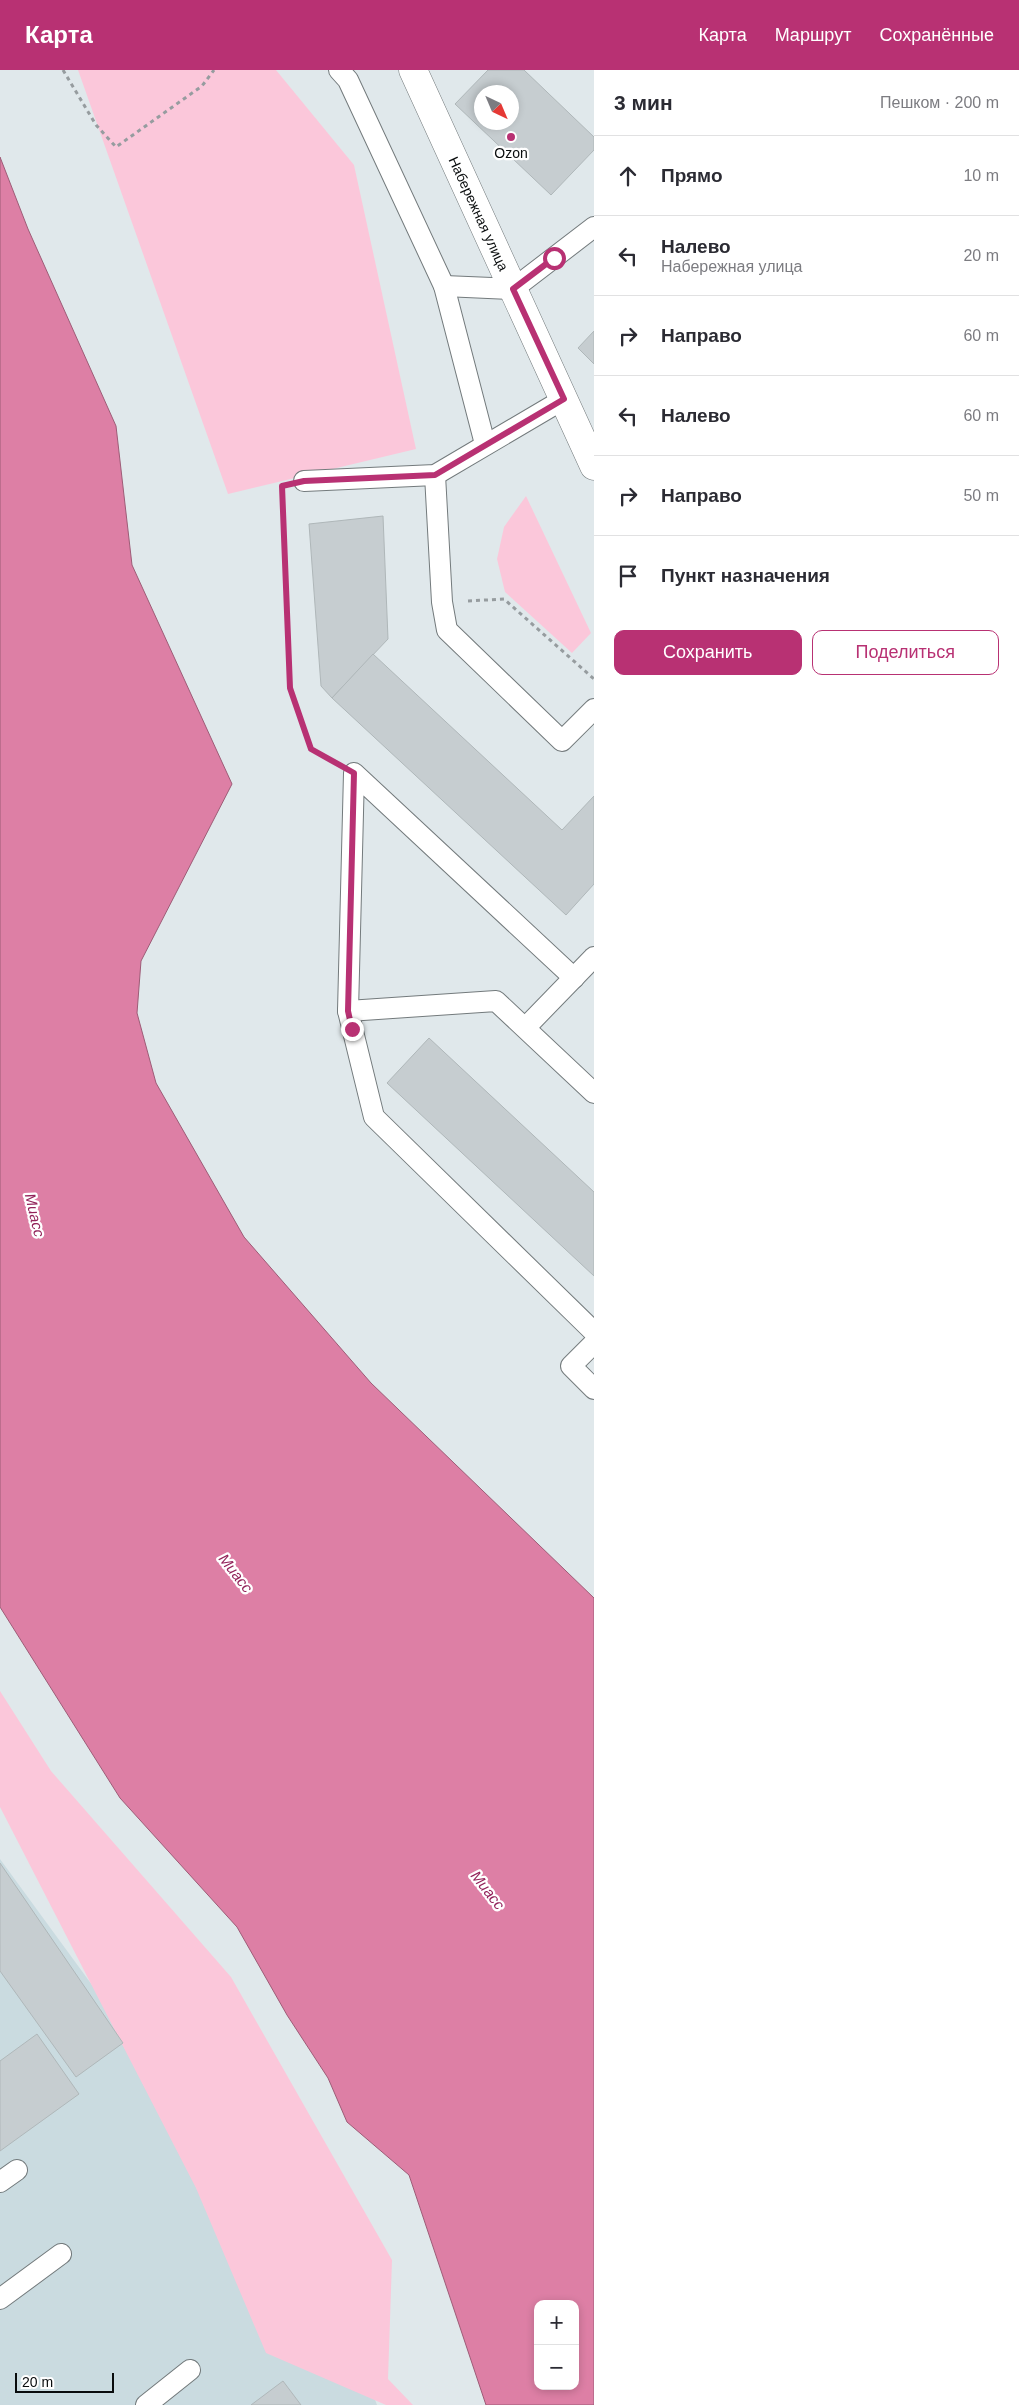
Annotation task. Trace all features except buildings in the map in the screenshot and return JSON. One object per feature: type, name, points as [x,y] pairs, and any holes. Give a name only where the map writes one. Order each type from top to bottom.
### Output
[{"type":"street","name":"Набережная улица","points":[[413,70],[594,466]]},
{"type":"lane","points":[[339,70],[348,80],[444,286],[485,444]]},
{"type":"lane","points":[[444,286],[513,289],[594,227]]},
{"type":"lane","points":[[304,481],[435,475],[564,399]]},
{"type":"lane","points":[[435,475],[442,602],[447,630],[562,741],[594,709]]},
{"type":"lane","points":[[354,773],[574,978]]},
{"type":"lane","points":[[354,773],[348,1011],[374,1117],[594,1332]]},
{"type":"lane","points":[[526,1027],[594,957]]},
{"type":"lane","points":[[348,1011],[496,1001],[526,1027],[594,1093]]},
{"type":"lane","points":[[594,1343],[571,1366],[594,1389]]},
{"type":"lane","points":[[0,2182],[17,2170]]},
{"type":"lane","points":[[0,2299],[61,2254]]},
{"type":"lane","points":[[146,2405],[190,2370]]},
{"type":"path","points":[[63,70],[96,125],[116,147],[202,86],[214,70]]},
{"type":"path","points":[[304,481],[282,486],[290,688],[311,749],[354,773]]},
{"type":"path","points":[[442,602],[504,599],[594,679]]},
{"type":"shaded area","points":[[78,70],[276,70],[354,165],[416,449],[228,494]]},
{"type":"shaded area","points":[[526,496],[591,633],[572,653],[505,592],[497,559],[504,527]]},
{"type":"shaded area","points":[[0,1691],[51,1771],[231,1977],[392,2260],[388,2379],[413,2405],[386,2405],[266,2353],[196,2188],[0,1807]]},
{"type":"shaded area","points":[[0,1859],[355,2345],[377,2405],[0,2405]]},
{"type":"water","name":"Миасс","points":[[0,157],[28,229],[116,426],[132,565],[232,784],[141,961],[137,1013],[156,1083],[244,1237],[371,1383],[594,1598],[594,2405],[486,2405],[409,2175],[347,2122],[328,2078],[287,2015],[237,1927],[120,1798],[0,1607]]},
{"type":"place","name":"Ozon","points":[[511,137]]},
{"type":"route","points":[[352,1029],[348,1011],[354,773],[311,749],[290,688],[282,486],[304,481],[435,475],[564,399],[513,289],[554,258]]}]
